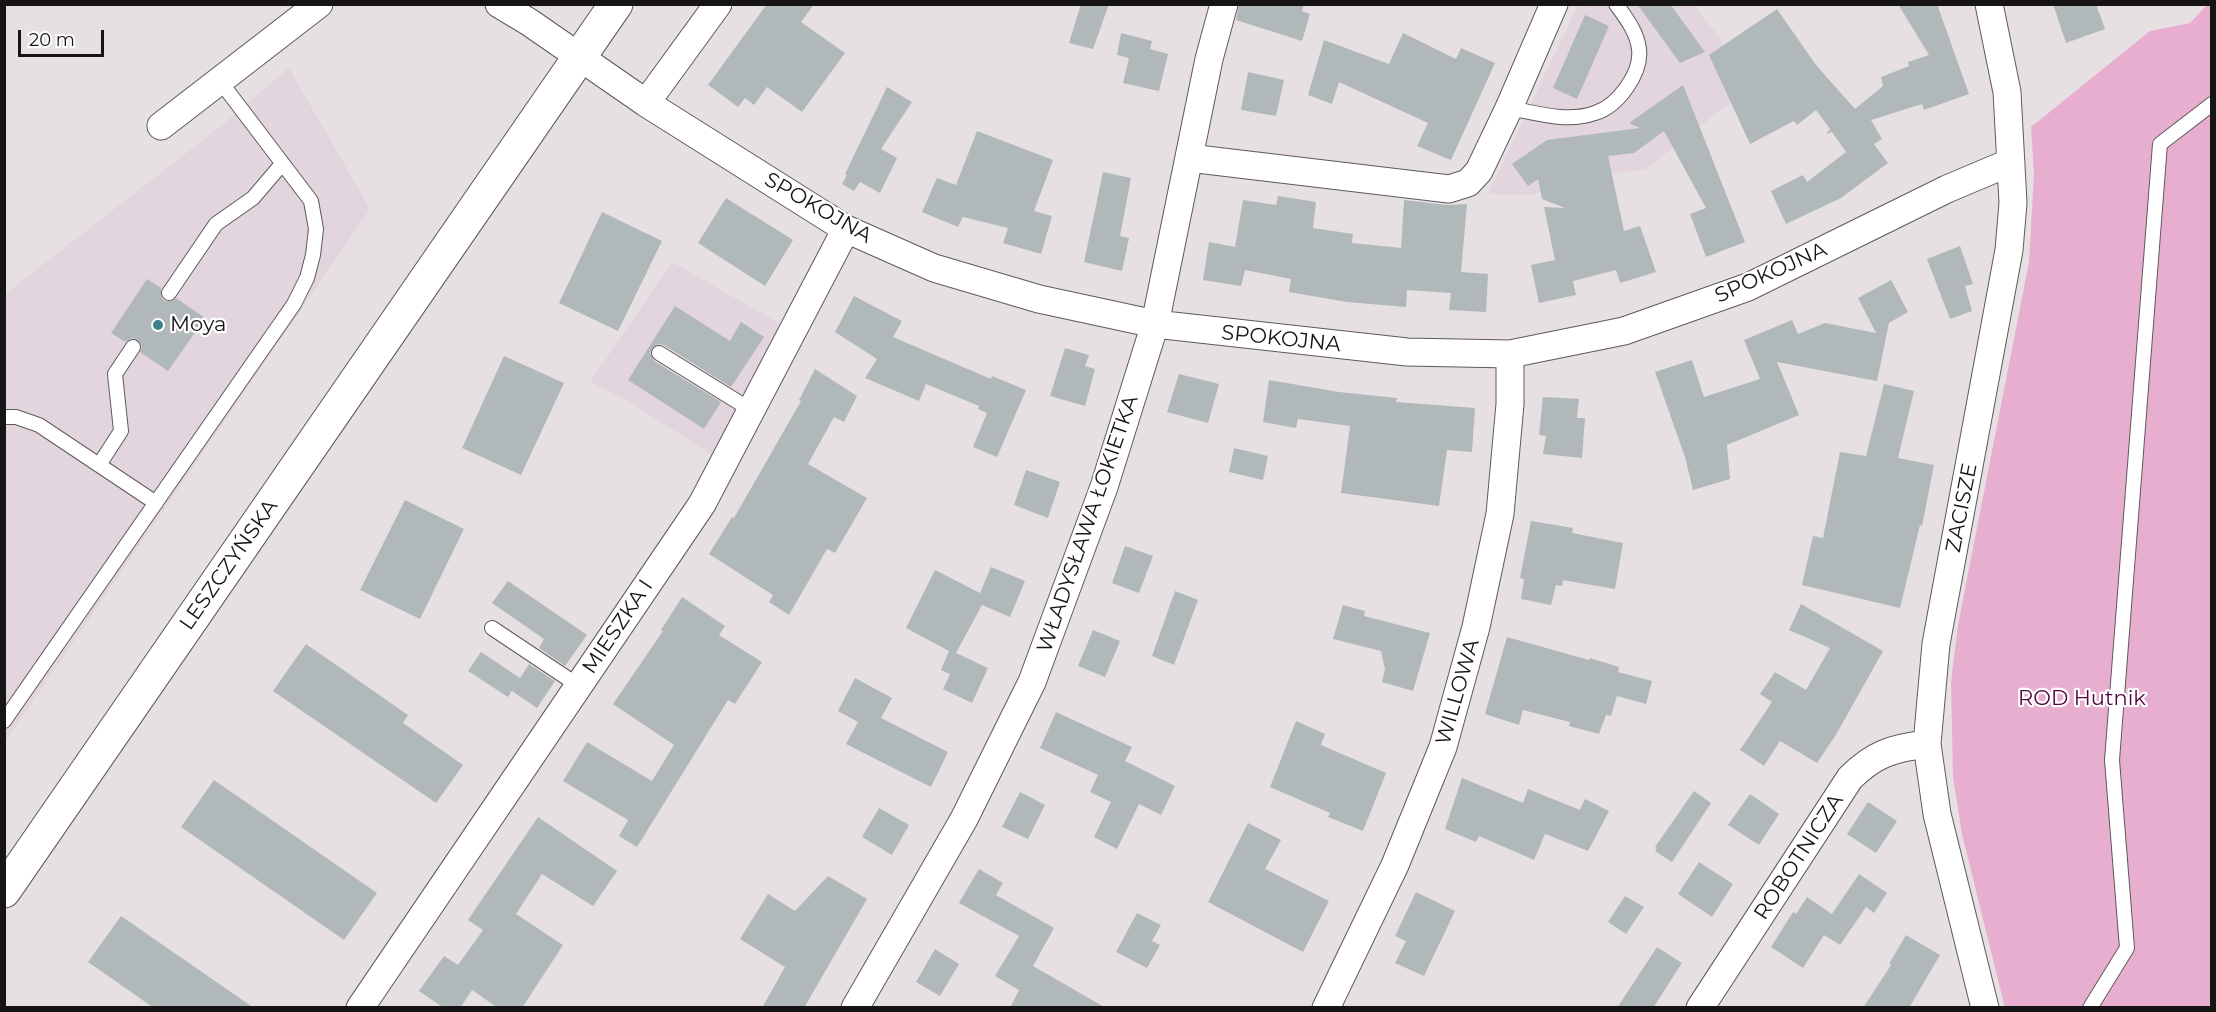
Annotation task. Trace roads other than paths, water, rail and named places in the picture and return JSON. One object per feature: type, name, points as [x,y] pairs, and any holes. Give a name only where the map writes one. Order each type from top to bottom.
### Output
[{"type":"street","points":[[161,126],[319,4]]},
{"type":"street","name":"SPOKOJNA","points":[[499,4],[580,56],[646,103],[846,229],[934,268],[1039,299],[1155,324],[1407,352],[1510,354],[1624,331],[1748,287],[1947,189],[2011,162]]},
{"type":"street","name":"LESZCZYŃSKA","points":[[4,891],[616,4]]},
{"type":"street","points":[[646,103],[718,4]]},
{"type":"street","name":"WŁADYSŁAWA ŁOKIETKA","points":[[855,1008],[964,819],[1032,682],[1104,487],[1155,324],[1209,59],[1224,4]]},
{"type":"street","points":[[1189,158],[1449,189],[1468,183],[1479,171],[1554,4]]},
{"type":"street","name":"ZACISZE","points":[[1985,1008],[1937,814],[1927,744],[1936,645],[2009,250],[2013,203],[2007,92],[1989,4]]},
{"type":"street","name":"MIESZKA I","points":[[360,1008],[702,504],[846,229]]},
{"type":"street","name":"WILLOWA","points":[[1326,1008],[1395,865],[1446,736],[1476,627],[1500,514],[1510,404],[1510,354]]},
{"type":"street","name":"ROBOTNICZA","points":[[1700,1008],[1850,778],[1866,763],[1880,755],[1905,747],[1927,744]]},
{"type":"lane","points":[[1509,108],[1561,118],[1596,113],[1624,93],[1635,73],[1640,51],[1633,28],[1616,4]]},
{"type":"lane","points":[[4,722],[294,304],[307,278],[316,229],[311,201],[220,81]]},
{"type":"lane","points":[[2090,1008],[2127,948],[2112,760],[2160,144],[2211,105]]},
{"type":"lane","points":[[169,293],[216,224],[253,198],[282,164]]},
{"type":"lane","points":[[99,465],[122,431],[116,374],[133,348]]},
{"type":"lane","points":[[659,353],[751,410]]},
{"type":"lane","points":[[4,417],[16,417],[39,425],[156,502]]},
{"type":"lane","points":[[492,628],[579,686]]},
{"type":"place","name":"Moya","points":[[158,325]]},
{"type":"park label","name":"ROD Hutnik","points":[[2082,699]]}]
